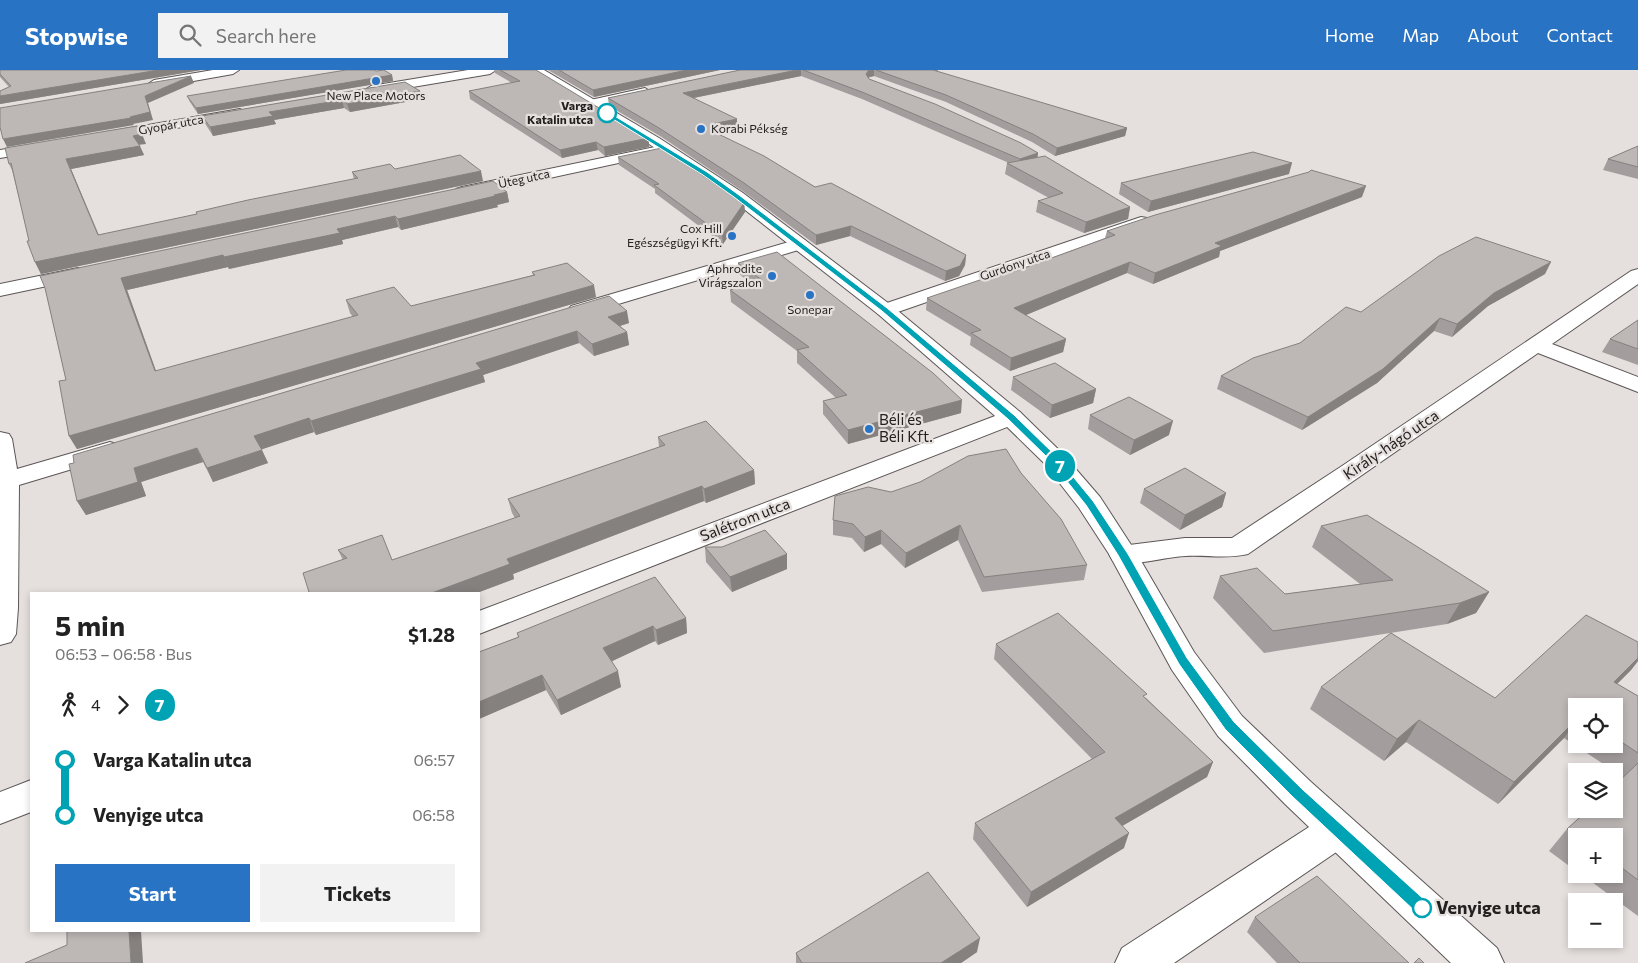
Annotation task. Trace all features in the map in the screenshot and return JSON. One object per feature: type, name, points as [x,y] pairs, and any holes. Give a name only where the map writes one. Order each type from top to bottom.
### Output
[{"type":"street","points":[[143,86],[233,70]]},
{"type":"street","points":[[353,94],[490,70]]},
{"type":"street","points":[[535,70],[713,179],[885,310],[1011,417],[1053,458],[1083,496],[1123,554],[1183,661],[1230,726],[1337,830],[1482,963]]},
{"type":"street","points":[[591,104],[659,89]]},
{"type":"street","name":"Gyopár utca","points":[[88,139],[255,110]]},
{"type":"street","points":[[0,154],[59,144]]},
{"type":"street","name":"Üteg utca","points":[[444,196],[666,149]]},
{"type":"street","name":"Gurdony utca","points":[[885,310],[1151,219],[1130,211]]},
{"type":"street","points":[[560,316],[799,244]]},
{"type":"street","points":[[0,290],[96,270]]},
{"type":"street","name":"Király-hágó utca","points":[[1123,554],[1185,547],[1238,547],[1638,275]]},
{"type":"street","points":[[1536,345],[1638,385]]},
{"type":"street","name":"Salétrom utca","points":[[480,623],[1011,417]]},
{"type":"street","points":[[0,439],[6,481],[1,617]]},
{"type":"street","points":[[6,481],[130,444]]},
{"type":"street","points":[[0,808],[30,796]]},
{"type":"street","points":[[1137,963],[1337,830]]},
{"type":"building","points":[[0,70],[159,70],[0,96],[0,91],[11,86],[0,74]]},
{"type":"building","points":[[346,70],[384,70],[392,75],[196,108],[187,96]]},
{"type":"building","points":[[500,70],[536,70],[649,138],[604,147],[596,142],[560,150],[469,91],[520,81]]},
{"type":"building","points":[[559,70],[687,70],[593,90]]},
{"type":"building","points":[[740,70],[797,70],[683,93],[737,119],[712,124],[720,128],[710,130],[764,156],[815,187],[831,183],[966,255],[960,266],[946,271],[851,226],[816,235],[744,183],[659,128],[608,98]]},
{"type":"building","points":[[803,70],[869,70],[866,74],[869,79],[935,104],[1021,143],[1038,153],[1020,159],[862,92]]},
{"type":"building","points":[[876,70],[933,70],[1127,128],[1057,148],[1033,134],[946,95]]},
{"type":"building","points":[[191,76],[145,96],[150,112],[131,118],[3,139],[0,127],[0,108]]},
{"type":"building","points":[[405,82],[420,91],[347,104],[342,100],[269,112],[273,116],[210,127],[202,116]]},
{"type":"building","points":[[137,126],[142,134],[133,136],[140,146],[66,159],[98,235],[197,214],[196,212],[248,200],[358,178],[352,172],[390,164],[395,169],[460,155],[481,171],[35,262],[27,241],[29,241],[11,163],[9,164],[5,148]]},
{"type":"building","points":[[1638,146],[1638,167],[1608,159]]},
{"type":"building","points":[[662,148],[744,203],[722,235],[654,185],[659,184],[618,157]]},
{"type":"building","points":[[1253,152],[1292,163],[1151,201],[1121,183]]},
{"type":"building","points":[[1045,156],[1130,207],[1086,222],[1038,201],[1063,193],[1007,163]]},
{"type":"building","points":[[1311,170],[1366,186],[1215,243],[1222,246],[1155,273],[1130,262],[1014,308],[1066,339],[1011,358],[971,333],[981,330],[927,298],[1009,270],[1013,272],[1115,235],[1107,231],[1155,215]]},
{"type":"building","points":[[493,181],[507,192],[398,219],[395,216],[337,229],[340,233],[224,257],[223,255],[121,278],[155,371],[358,315],[346,300],[394,287],[411,306],[535,275],[532,272],[567,263],[594,285],[69,436],[59,381],[66,380],[45,288],[40,276]]},
{"type":"building","points":[[1476,237],[1551,262],[1494,293],[1457,324],[1440,318],[1383,369],[1308,417],[1221,376],[1253,358],[1300,343],[1346,307],[1361,312],[1439,256]]},
{"type":"building","points":[[777,252],[933,373],[962,400],[848,430],[823,401],[847,395],[797,350],[809,347],[730,290],[762,280],[738,263]]},
{"type":"building","points":[[609,296],[627,311],[608,317],[627,332],[592,344],[577,331],[476,363],[481,369],[311,421],[309,418],[254,436],[262,450],[207,468],[197,448],[134,468],[138,482],[77,501],[69,464],[74,463],[73,455]]},
{"type":"building","points":[[1638,320],[1638,349],[1610,339]]},
{"type":"building","points":[[1055,363],[1096,389],[1052,405],[1013,377]]},
{"type":"building","points":[[1129,397],[1173,421],[1134,440],[1090,415]]},
{"type":"building","points":[[706,421],[754,470],[704,489],[702,486],[507,559],[510,564],[434,592],[309,592],[303,573],[347,558],[338,550],[382,535],[392,560],[520,516],[508,499],[665,445],[658,437]]},
{"type":"building","points":[[1006,449],[1021,473],[1061,519],[1087,565],[984,577],[960,525],[906,553],[881,530],[865,537],[853,524],[833,520],[835,496],[868,487],[891,492],[920,482],[968,456]]},
{"type":"building","points":[[1185,468],[1226,493],[1185,515],[1144,489]]},
{"type":"building","points":[[1367,515],[1489,592],[1460,603],[1273,631],[1220,576],[1257,568],[1285,594],[1393,580],[1321,526]]},
{"type":"building","points":[[765,530],[787,554],[730,577],[705,547],[722,547]]},
{"type":"building","points":[[655,577],[686,618],[656,630],[653,626],[603,648],[618,671],[557,700],[542,675],[480,702],[480,652],[519,637],[517,633]]},
{"type":"building","points":[[1058,613],[1147,694],[1143,696],[1213,762],[1115,818],[1129,833],[1031,892],[975,823],[1105,752],[996,644]]},
{"type":"building","points":[[1586,615],[1638,642],[1638,658],[1614,682],[1638,696],[1638,753],[1623,743],[1623,698],[1568,698],[1568,728],[1514,782],[1419,720],[1397,739],[1321,687],[1391,633],[1495,698]]},
{"type":"building","points":[[1638,763],[1638,880],[1623,869],[1623,828],[1568,828],[1579,818],[1623,818],[1623,777]]},
{"type":"building","points":[[928,872],[980,938],[941,963],[802,963],[796,953]]},
{"type":"building","points":[[1317,876],[1409,963],[1300,963],[1255,917]]},
{"type":"building","points":[[67,932],[129,932],[131,963],[25,963],[67,945]]},
{"type":"building","points":[[1419,958],[1424,963],[1414,963]]},
{"type":"bus line","name":"7","points":[[607,113],[705,173],[736,196],[885,310],[1011,417],[1053,458],[1090,503],[1123,554],[1183,661],[1230,726],[1298,793],[1422,908]]},
{"type":"place","name":"New Place Motors","points":[[376,81]]},
{"type":"place","name":"Varga Katalin utca","points":[[607,113]]},
{"type":"place","name":"Korabi Pékség","points":[[701,129]]},
{"type":"place","name":"Cox Hill Egészségügyi Kft.","points":[[732,236]]},
{"type":"place","name":"Aphrodite Virágszalon","points":[[772,276]]},
{"type":"place","name":"Sonepar","points":[[810,295]]},
{"type":"place","name":"Béli és Béli Kft.","points":[[869,429]]},
{"type":"place","name":"Venyige utca","points":[[1422,908]]}]
